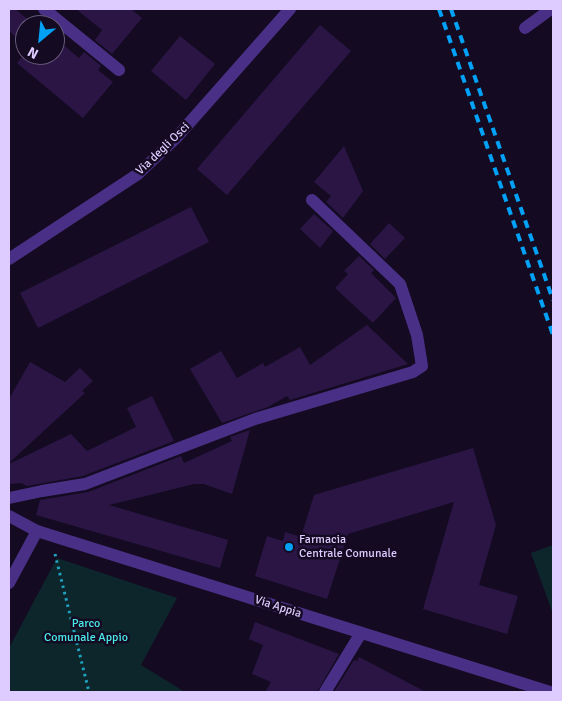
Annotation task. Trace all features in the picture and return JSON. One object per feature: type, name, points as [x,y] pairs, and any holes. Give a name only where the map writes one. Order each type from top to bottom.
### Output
[{"type":"street","points":[[44,9],[119,70]]},
{"type":"street","name":"Via degli Osci","points":[[9,259],[138,174],[176,138],[290,9]]},
{"type":"street","points":[[525,28],[551,9]]},
{"type":"street","points":[[9,498],[42,490],[85,484],[255,419],[413,372],[422,366],[417,335],[400,284],[312,200]]},
{"type":"street","name":"Via Appia","points":[[9,516],[37,531],[550,692]]},
{"type":"street","points":[[9,583],[37,531]]},
{"type":"street","points":[[325,692],[361,633]]},
{"type":"path","points":[[50,534],[89,692]]},
{"type":"green space","points":[[553,545],[553,614],[531,553]]},
{"type":"green space","name":"Parco Comunale Appio","points":[[57,558],[177,598],[141,665],[185,692],[9,692],[9,648]]},
{"type":"building","points":[[9,9],[15,9],[22,15],[15,15],[15,36],[9,31]]},
{"type":"building","points":[[76,9],[131,9],[142,18],[112,54],[95,40],[102,30]]},
{"type":"building","points":[[320,25],[351,51],[227,195],[197,169]]},
{"type":"building","points":[[180,36],[215,64],[186,100],[151,71]]},
{"type":"building","points":[[65,46],[79,58],[84,52],[101,66],[98,70],[113,82],[83,118],[19,65],[65,65]]},
{"type":"building","points":[[344,146],[363,191],[343,218],[326,202],[331,196],[314,182]]},
{"type":"building","points":[[191,207],[209,242],[38,328],[20,293]]},
{"type":"building","points":[[314,214],[333,231],[320,248],[300,229]]},
{"type":"building","points":[[389,223],[405,238],[385,259],[370,244]]},
{"type":"building","points":[[359,256],[374,270],[371,273],[396,298],[373,323],[335,288],[348,274],[344,271]]},
{"type":"building","points":[[367,325],[408,364],[290,400],[287,396],[268,407],[222,423],[190,369],[221,351],[237,378],[263,363],[265,367],[300,347],[310,365]]},
{"type":"building","points":[[30,362],[65,382],[80,368],[93,381],[82,391],[85,393],[9,463],[9,399]]},
{"type":"building","points":[[152,396],[174,441],[83,476],[27,486],[21,483],[9,484],[9,464],[71,434],[87,451],[136,427],[127,408]]},
{"type":"building","points":[[250,430],[232,494],[204,484],[194,484],[109,505],[228,540],[220,568],[36,515],[40,500],[88,492],[181,456],[184,463],[232,441],[230,437]]},
{"type":"building","points":[[473,448],[496,525],[479,585],[518,596],[507,634],[423,609],[454,502],[348,534],[327,599],[255,576],[267,536],[283,541],[285,532],[301,537],[314,495]]},
{"type":"building","points":[[255,622],[339,654],[317,692],[265,692],[271,682],[252,674],[263,645],[249,639]]},
{"type":"building","points":[[359,657],[426,692],[334,692],[354,660],[357,661]]},
{"type":"railway","points":[[439,9],[553,335]]},
{"type":"railway","points":[[451,9],[553,300]]},
{"type":"place","name":"Farmacia Centrale Comunale","points":[[289,547]]}]
